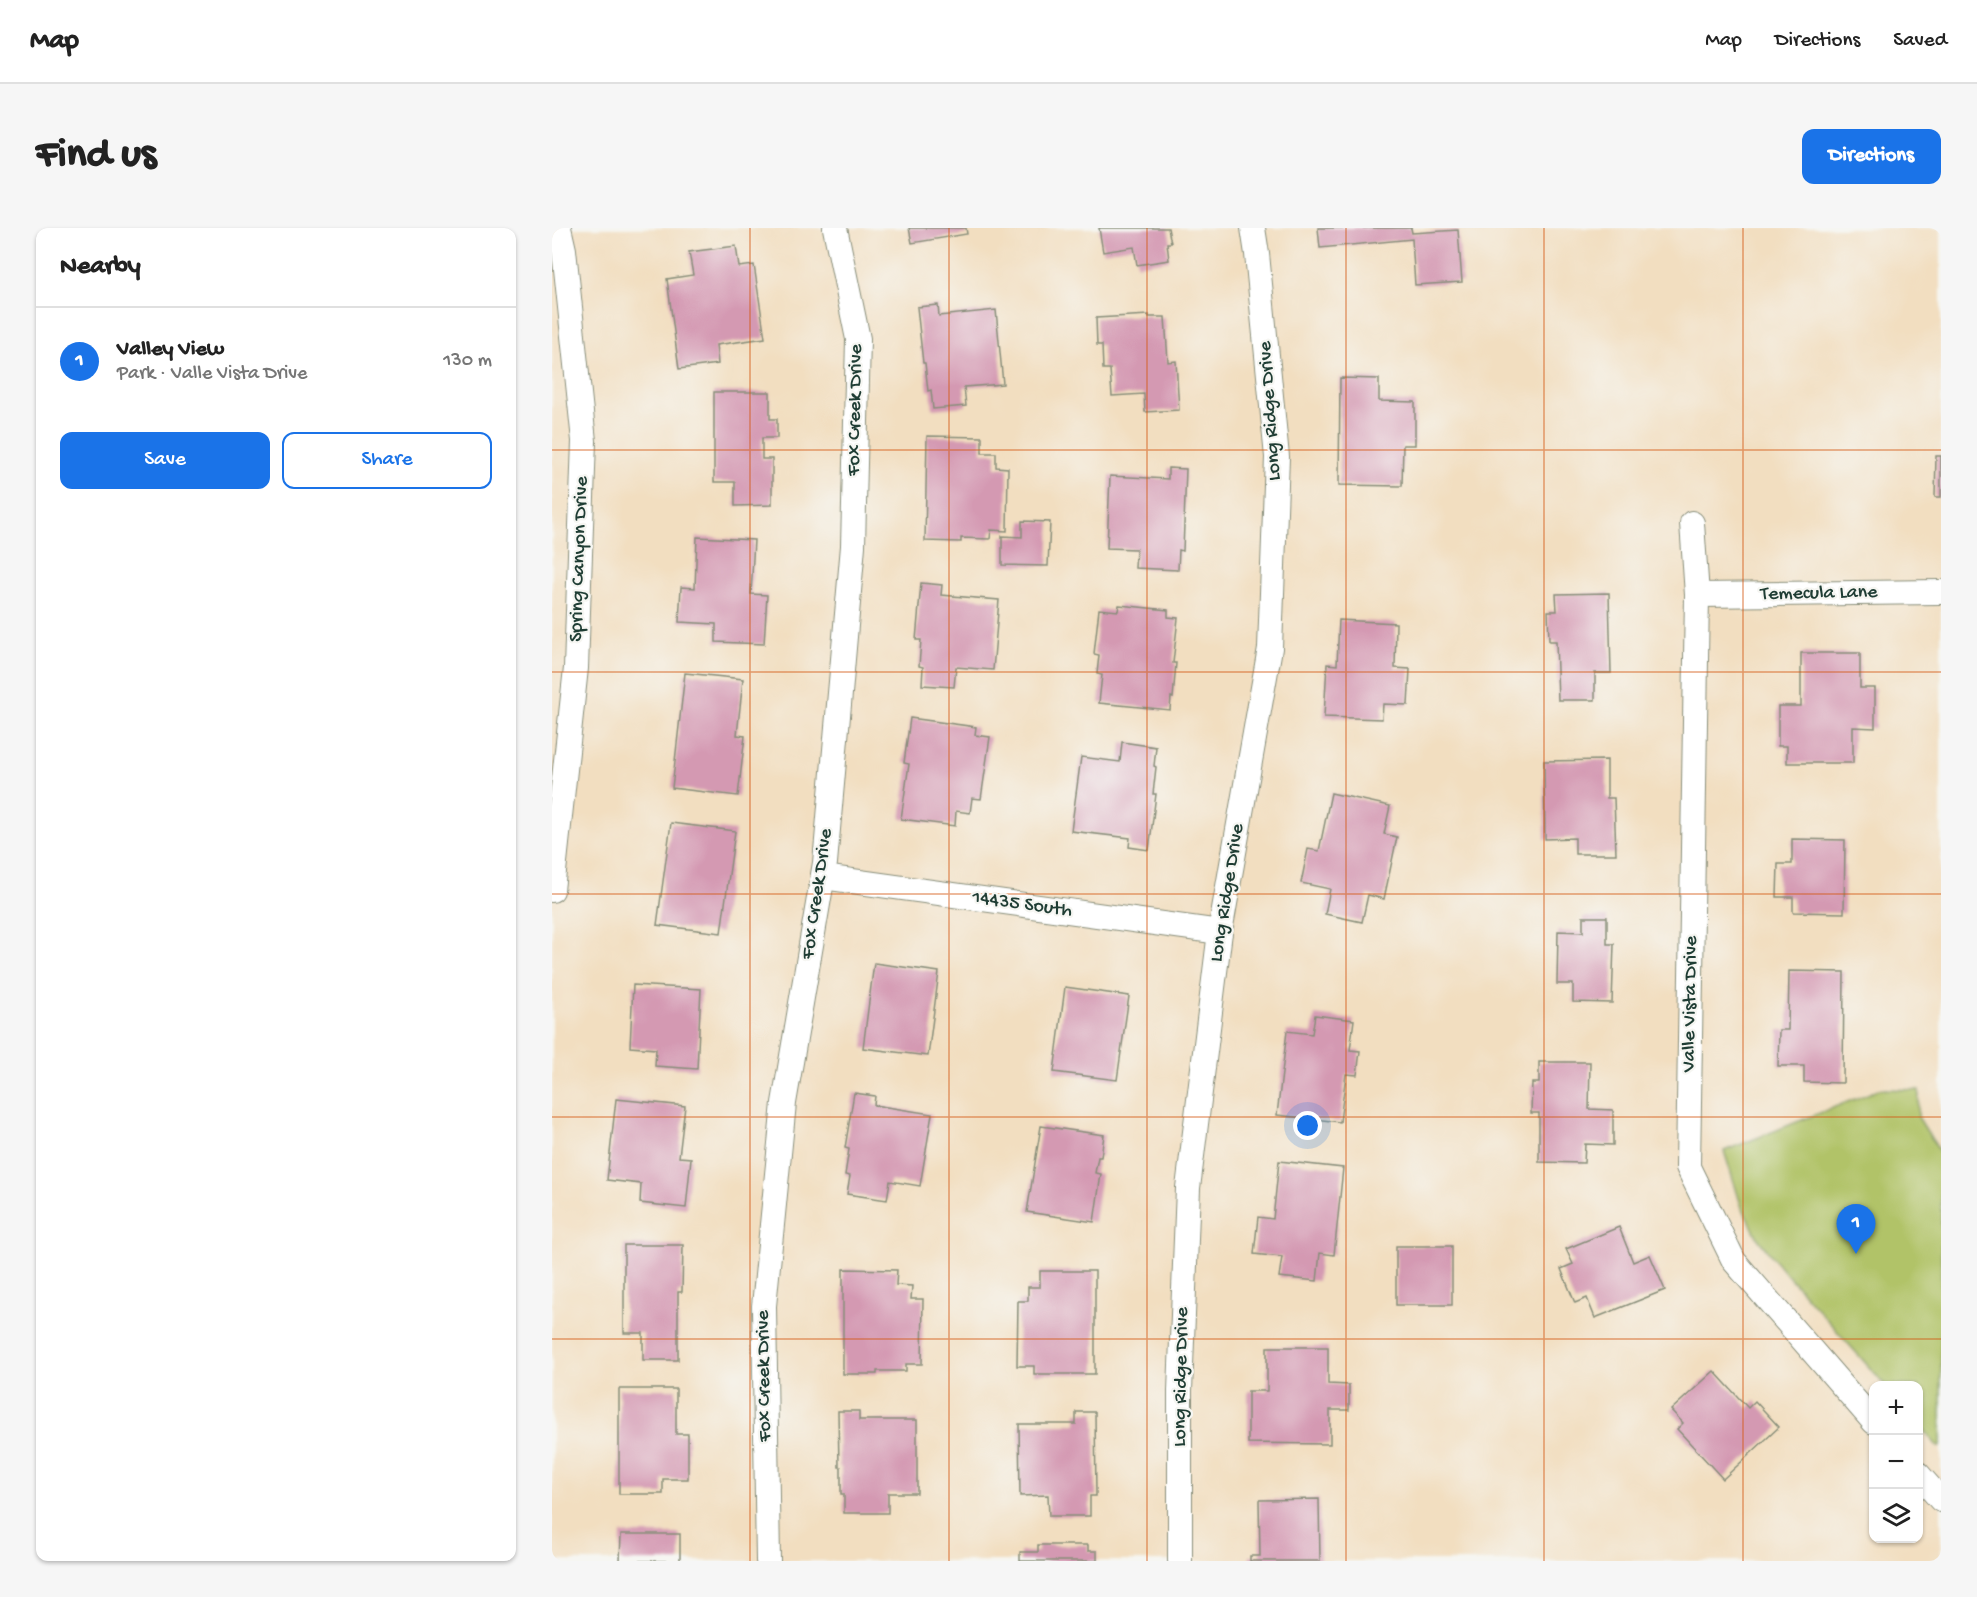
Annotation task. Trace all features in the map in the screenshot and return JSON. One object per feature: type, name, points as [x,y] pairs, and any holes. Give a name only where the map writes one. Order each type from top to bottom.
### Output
[{"type":"street","name":"Spring Canyon Drive","points":[[552,890],[576,668],[585,441],[564,250],[559,228]]},
{"type":"street","name":"Fox Creek Drive","points":[[768,1561],[764,1306],[784,1103],[823,877],[854,546],[858,339],[835,228]]},
{"type":"street","name":"Long Ridge Drive","points":[[1180,1561],[1180,1391],[1188,1188],[1221,932],[1270,636],[1278,457],[1253,228]]},
{"type":"street","name":"Valle Vista Drive","points":[[1692,522],[1697,595],[1688,1167],[1734,1261],[1869,1416]]},
{"type":"street","name":"Temecula Lane","points":[[1697,595],[1941,592]]},
{"type":"street","name":"14435 South","points":[[823,877],[1221,932]]},
{"type":"street","points":[[1923,1480],[1941,1500]]},
{"type":"green space","points":[[1880,1089],[1919,1090],[1918,1117],[1941,1154],[1941,1447],[1938,1447],[1923,1429],[1923,1381],[1881,1381],[1782,1269],[1759,1240],[1741,1205],[1724,1151]]},
{"type":"building","points":[[909,228],[966,228],[967,234],[912,243]]},
{"type":"building","points":[[1099,228],[1168,228],[1171,243],[1167,243],[1169,260],[1137,265],[1134,247],[1103,252]]},
{"type":"building","points":[[1318,228],[1411,228],[1412,233],[1458,230],[1462,282],[1415,285],[1412,239],[1320,248]]},
{"type":"building","points":[[736,246],[739,267],[754,265],[765,338],[716,345],[718,364],[679,369],[667,279],[693,275],[689,252]]},
{"type":"building","points":[[938,305],[939,316],[996,310],[1003,384],[964,387],[966,406],[933,409],[931,390],[928,391],[917,307]]},
{"type":"building","points":[[1149,315],[1149,317],[1165,317],[1168,362],[1176,361],[1179,410],[1145,412],[1144,394],[1112,396],[1110,369],[1103,369],[1102,345],[1097,345],[1096,318]]},
{"type":"building","points":[[1340,378],[1379,379],[1379,401],[1415,402],[1415,445],[1403,445],[1402,486],[1339,485]]},
{"type":"building","points":[[714,392],[770,392],[770,419],[777,419],[777,438],[762,438],[762,459],[772,459],[772,505],[735,506],[735,482],[714,482]]},
{"type":"building","points":[[927,436],[982,437],[982,453],[996,453],[996,467],[1008,468],[1007,531],[991,530],[990,539],[961,538],[961,542],[925,541]]},
{"type":"building","points":[[1936,456],[1941,456],[1941,497],[1935,497]]},
{"type":"building","points":[[1168,468],[1186,469],[1183,551],[1179,550],[1178,570],[1135,568],[1136,549],[1107,548],[1110,476],[1168,479]]},
{"type":"building","points":[[1022,521],[1050,522],[1048,566],[1002,565],[1002,536],[1022,537]]},
{"type":"building","points":[[697,537],[754,540],[751,594],[767,595],[764,644],[716,642],[716,624],[679,622],[681,587],[695,588]]},
{"type":"building","points":[[921,583],[942,585],[941,595],[999,600],[993,670],[956,667],[954,687],[922,685],[923,667],[919,666],[921,640],[916,640]]},
{"type":"building","points":[[1609,593],[1611,673],[1595,673],[1595,700],[1558,700],[1556,641],[1549,641],[1548,611],[1557,611],[1556,594]]},
{"type":"building","points":[[1119,605],[1168,610],[1168,617],[1178,618],[1173,663],[1176,663],[1173,698],[1171,697],[1170,710],[1099,703],[1102,675],[1097,674],[1099,655],[1094,654],[1099,609],[1118,611]]},
{"type":"building","points":[[1339,620],[1396,623],[1395,668],[1410,669],[1408,705],[1383,704],[1382,719],[1324,717],[1327,664],[1337,665]]},
{"type":"building","points":[[1801,653],[1860,653],[1860,688],[1875,688],[1875,728],[1853,727],[1853,763],[1787,763],[1787,746],[1778,746],[1778,706],[1801,706]]},
{"type":"building","points":[[685,673],[743,679],[737,735],[745,736],[738,796],[672,788]]},
{"type":"building","points":[[910,718],[976,727],[975,735],[990,737],[981,799],[972,798],[970,813],[956,811],[955,826],[901,819],[909,764],[904,763]]},
{"type":"building","points":[[1122,742],[1156,747],[1153,794],[1156,794],[1149,850],[1129,847],[1130,838],[1071,831],[1081,757],[1120,762]]},
{"type":"building","points":[[1607,760],[1607,798],[1614,798],[1616,854],[1575,854],[1575,838],[1545,839],[1544,761]]},
{"type":"building","points":[[1331,793],[1390,806],[1384,834],[1397,837],[1384,899],[1368,895],[1362,922],[1325,914],[1330,889],[1301,883],[1308,849],[1319,851]]},
{"type":"building","points":[[671,823],[735,831],[721,933],[657,925]]},
{"type":"building","points":[[1792,839],[1845,840],[1844,913],[1793,912],[1793,897],[1777,897],[1778,864],[1792,864]]},
{"type":"building","points":[[1583,917],[1607,917],[1607,944],[1614,944],[1612,1003],[1573,1002],[1573,984],[1557,984],[1558,931],[1583,932]]},
{"type":"building","points":[[874,963],[939,972],[928,1056],[863,1048]]},
{"type":"building","points":[[1789,971],[1844,972],[1843,1083],[1804,1082],[1804,1066],[1778,1066],[1779,1030],[1788,1030]]},
{"type":"building","points":[[633,985],[701,989],[697,1069],[655,1066],[656,1049],[630,1047]]},
{"type":"building","points":[[1065,987],[1129,996],[1117,1080],[1054,1072]]},
{"type":"building","points":[[1315,1015],[1354,1020],[1350,1050],[1360,1051],[1357,1075],[1346,1074],[1340,1122],[1277,1115],[1287,1031],[1312,1034]]},
{"type":"building","points":[[1539,1062],[1590,1062],[1589,1109],[1613,1110],[1613,1145],[1585,1144],[1584,1163],[1539,1162],[1539,1113],[1531,1113],[1532,1083],[1539,1083]]},
{"type":"building","points":[[854,1093],[875,1096],[874,1105],[932,1114],[920,1186],[890,1181],[887,1200],[847,1194],[850,1176],[845,1175],[849,1149],[845,1148]]},
{"type":"building","points":[[616,1099],[685,1106],[679,1157],[691,1158],[686,1208],[640,1203],[641,1184],[607,1180]]},
{"type":"building","points":[[1041,1126],[1104,1135],[1101,1157],[1098,1157],[1095,1173],[1101,1174],[1094,1222],[1027,1212]]},
{"type":"building","points":[[1279,1161],[1343,1168],[1334,1255],[1320,1253],[1317,1281],[1279,1277],[1282,1257],[1254,1254],[1258,1217],[1273,1219]]},
{"type":"building","points":[[1619,1227],[1633,1262],[1650,1255],[1665,1290],[1595,1318],[1587,1298],[1575,1303],[1561,1269],[1573,1264],[1566,1249]]},
{"type":"building","points":[[624,1245],[683,1245],[682,1292],[678,1292],[678,1360],[643,1360],[643,1333],[624,1333]]},
{"type":"building","points":[[1396,1246],[1452,1246],[1452,1305],[1396,1305]]},
{"type":"building","points":[[843,1269],[897,1270],[896,1285],[912,1286],[911,1299],[923,1299],[922,1364],[906,1364],[906,1371],[843,1374]]},
{"type":"building","points":[[1040,1271],[1095,1271],[1095,1374],[1034,1374],[1034,1366],[1017,1366],[1018,1301],[1028,1301],[1028,1287],[1040,1287]]},
{"type":"building","points":[[1267,1347],[1328,1347],[1328,1384],[1349,1385],[1349,1410],[1330,1410],[1330,1444],[1248,1443],[1248,1391],[1267,1391]]},
{"type":"building","points":[[1714,1371],[1748,1408],[1755,1401],[1779,1427],[1723,1479],[1677,1429],[1683,1423],[1671,1410]]},
{"type":"building","points":[[619,1389],[676,1389],[676,1434],[688,1434],[688,1479],[663,1479],[663,1494],[619,1494]]},
{"type":"building","points":[[838,1411],[859,1411],[859,1420],[917,1420],[917,1493],[888,1493],[888,1513],[844,1513],[844,1494],[841,1494],[841,1467],[839,1467]]},
{"type":"building","points":[[1076,1412],[1095,1412],[1096,1496],[1090,1496],[1090,1516],[1049,1516],[1048,1495],[1020,1496],[1019,1424],[1076,1424]]},
{"type":"building","points":[[1319,1499],[1320,1561],[1250,1561],[1250,1556],[1260,1556],[1259,1500]]},
{"type":"building","points":[[621,1534],[680,1534],[680,1561],[620,1561]]},
{"type":"building","points":[[1038,1545],[1088,1545],[1088,1551],[1097,1551],[1097,1561],[1020,1561],[1020,1552],[1038,1552]]},
{"type":"place","name":"Valley View","points":[[1856,1254]]}]
